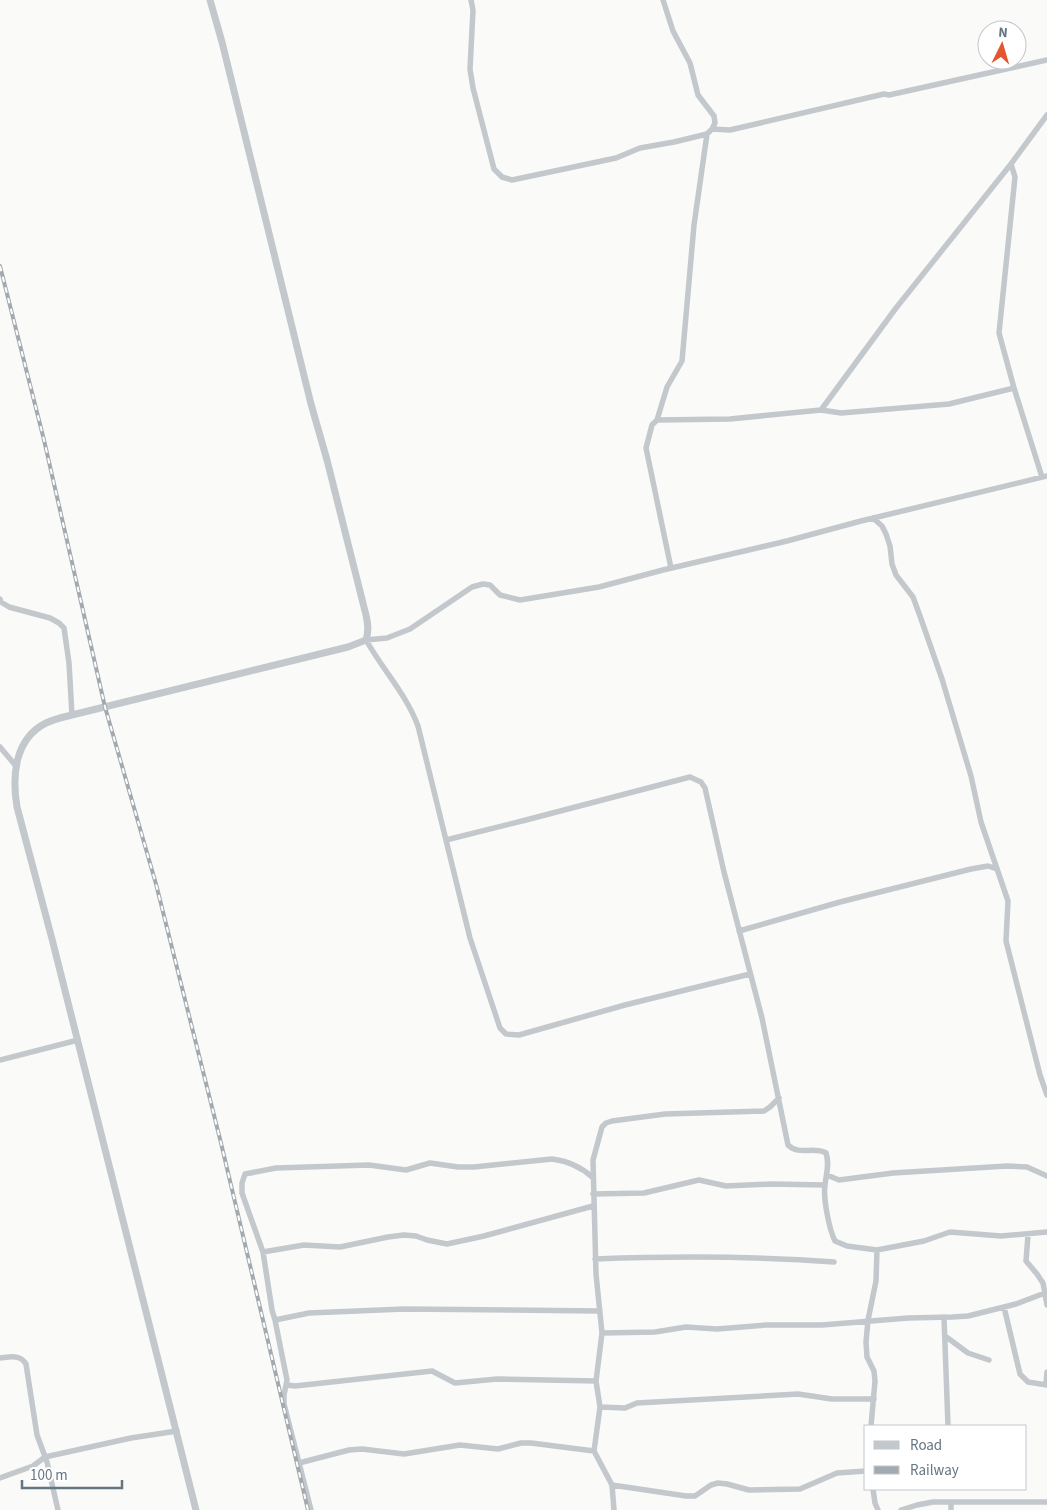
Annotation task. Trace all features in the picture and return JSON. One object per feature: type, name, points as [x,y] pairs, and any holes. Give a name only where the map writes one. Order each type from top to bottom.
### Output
[{"type":"street","points":[[210,0],[366,615],[369,628],[366,640],[378,662],[398,686],[418,726],[473,946],[500,1028],[506,1034],[519,1035],[625,1005],[750,974]]},
{"type":"street","points":[[471,0],[473,10],[470,69],[473,88],[494,169],[502,177],[512,180],[616,158],[640,148],[707,134],[712,129],[715,123],[714,116],[698,95],[690,63],[673,31],[663,0]]},
{"type":"street","points":[[712,129],[730,130],[884,94],[889,95],[1047,60]]},
{"type":"street","points":[[821,410],[896,308],[1011,164],[1047,115]]},
{"type":"street","points":[[671,568],[646,448],[652,425],[658,420],[667,387],[682,361],[694,225],[707,134]]},
{"type":"street","points":[[196,1510],[78,1040],[17,807],[14,789],[16,766],[22,746],[32,732],[46,723],[72,715],[337,650],[366,640],[387,638],[410,629],[472,587],[480,584],[490,586],[500,595],[520,600],[599,587],[1044,476],[1014,388],[999,333],[1015,177],[1011,164]]},
{"type":"street","points":[[658,420],[730,419],[821,410],[841,413],[949,404],[1014,388]]},
{"type":"street","points":[[873,518],[882,526],[886,534],[890,546],[892,564],[913,597],[942,679],[981,822],[1008,901],[1006,940],[1040,1075],[1047,1095]]},
{"type":"street","points":[[0,599],[1,602],[9,607],[50,618],[64,628],[69,663],[72,715]]},
{"type":"street","points":[[0,748],[16,766]]},
{"type":"street","points":[[446,840],[690,778],[695,779],[705,788],[724,872],[762,1018],[788,1145],[796,1151],[814,1150],[826,1153],[826,1204],[835,1241],[847,1246],[877,1250],[924,1241],[950,1232],[1001,1236],[1047,1232]]},
{"type":"street","points":[[740,931],[840,902],[976,867],[988,866],[997,868]]},
{"type":"street","points":[[0,1060],[78,1040]]},
{"type":"street","points":[[614,1510],[612,1485],[594,1451],[600,1408],[596,1381],[602,1333],[595,1258],[592,1176],[593,1160],[602,1128],[606,1123],[665,1114],[764,1111],[779,1098]]},
{"type":"street","points":[[311,1510],[284,1404],[287,1385],[263,1252],[242,1193],[243,1178],[246,1174],[276,1168],[351,1165],[384,1166],[406,1170],[430,1163],[474,1167],[552,1159],[562,1160],[577,1166],[592,1176]]},
{"type":"street","points":[[827,1175],[839,1180],[893,1173],[1007,1166],[1027,1167],[1047,1176]]},
{"type":"street","points":[[593,1194],[644,1193],[699,1180],[726,1186],[825,1185]]},
{"type":"street","points":[[263,1252],[304,1245],[340,1247],[388,1236],[404,1235],[447,1244],[484,1236],[593,1206]]},
{"type":"street","points":[[1028,1235],[1026,1261],[1043,1283],[1047,1305]]},
{"type":"street","points":[[871,1425],[874,1371],[866,1350],[868,1320],[876,1281],[877,1250]]},
{"type":"street","points":[[595,1258],[710,1256],[834,1262]]},
{"type":"street","points":[[602,1333],[655,1332],[686,1327],[716,1329],[766,1325],[822,1325],[868,1320],[968,1316],[1045,1294]]},
{"type":"street","points":[[1004,1307],[1020,1374],[1028,1382],[1046,1385],[1047,1372]]},
{"type":"street","points":[[275,1320],[309,1313],[404,1309],[600,1311]]},
{"type":"street","points":[[944,1317],[948,1425]]},
{"type":"street","points":[[945,1336],[968,1354],[989,1360]]},
{"type":"street","points":[[0,1358],[15,1356],[23,1359],[26,1364],[37,1434],[45,1457],[58,1510]]},
{"type":"street","points":[[287,1385],[295,1386],[432,1370],[455,1383],[497,1379],[596,1381]]},
{"type":"street","points":[[600,1408],[625,1408],[638,1403],[798,1394],[832,1399],[874,1399]]},
{"type":"street","points":[[0,1478],[33,1466],[45,1457],[131,1438],[177,1431]]},
{"type":"street","points":[[299,1463],[349,1450],[362,1449],[404,1454],[460,1445],[498,1448],[531,1443],[594,1451]]},
{"type":"street","points":[[612,1485],[694,1496],[711,1485],[718,1483],[749,1490],[800,1490],[837,1474],[864,1471]]},
{"type":"street","points":[[873,1490],[878,1510]]},
{"type":"street","points":[[902,1510],[917,1504],[951,1502],[1047,1502]]},
{"type":"street","points":[[951,1502],[951,1510]]},
{"type":"street","points":[[1016,1502],[1016,1510]]},
{"type":"railway","points":[[0,266],[44,440],[105,707],[156,884],[221,1143],[308,1510]]}]
